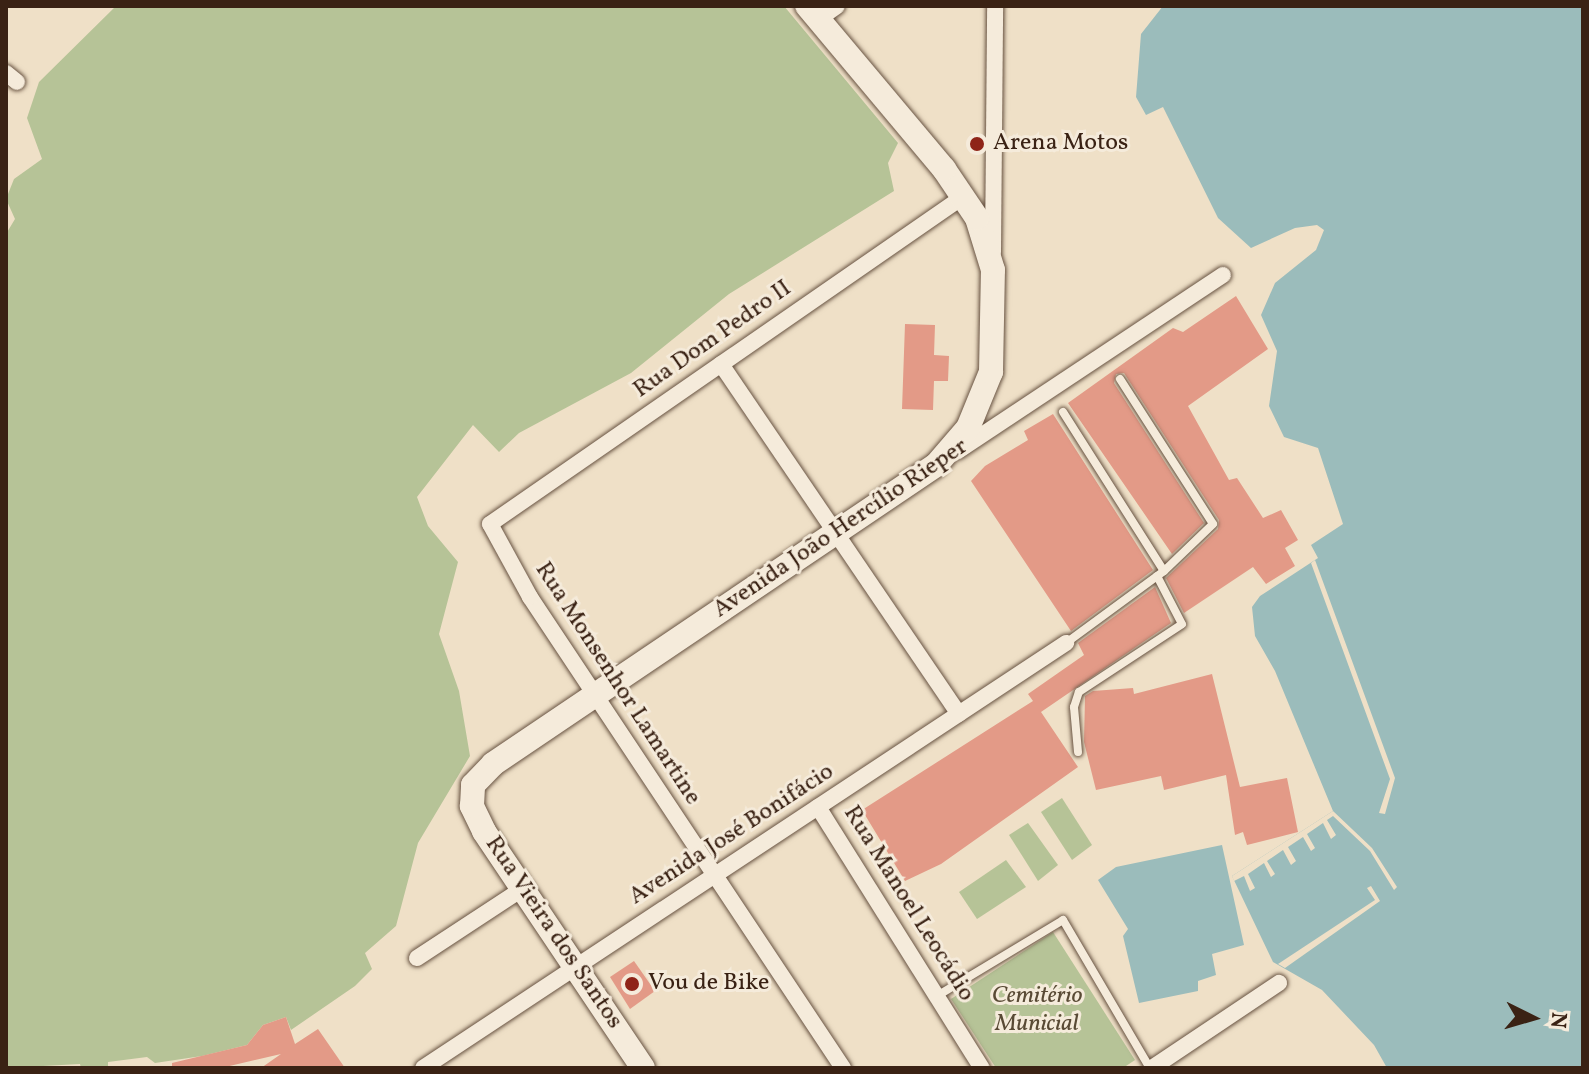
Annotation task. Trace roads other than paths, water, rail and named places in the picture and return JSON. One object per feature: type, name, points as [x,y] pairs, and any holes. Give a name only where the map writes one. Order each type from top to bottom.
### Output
[{"type":"main road","points":[[821,11],[964,196],[993,270],[996,325],[986,388],[968,428],[936,465]]},
{"type":"main road","name":"Avenida João Hercílio Rieper","points":[[471,794],[481,774],[493,764],[936,465]]},
{"type":"main road","name":"Rua Vieira dos Santos","points":[[471,794],[475,816],[643,1068]]},
{"type":"street","points":[[993,270],[995,6]]},
{"type":"street","name":"Rua Dom Pedro II","points":[[490,524],[964,196]]},
{"type":"street","name":"Avenida João Hercílio Rieper","points":[[936,465],[1223,275]]},
{"type":"street","points":[[721,364],[959,714]]},
{"type":"street","name":"Rua Monsenhor Lamartine","points":[[490,524],[513,570],[843,1068]]},
{"type":"street","name":"Avenida José Bonifácio","points":[[423,1068],[1066,643]]},
{"type":"street","name":"Rua Manoel Leocádio","points":[[818,807],[982,1068]]},
{"type":"street","points":[[417,958],[522,889]]},
{"type":"street","points":[[1151,1068],[1279,983]]},
{"type":"lane","points":[[1066,643],[1160,573],[1213,524],[1120,379]]},
{"type":"lane","points":[[1063,412],[1160,573],[1182,624],[1079,692],[1074,707],[1078,752]]},
{"type":"lane","points":[[937,996],[1063,920],[1151,1068]]},
{"type":"water","points":[[1163,6],[1583,6],[1583,1068],[1387,1068],[1374,1045],[1322,990],[1273,962],[1232,876],[1333,811],[1275,671],[1255,636],[1252,607],[1260,596],[1318,558],[1311,545],[1343,524],[1318,448],[1284,437],[1269,406],[1277,351],[1261,315],[1275,283],[1316,250],[1324,230],[1317,225],[1295,228],[1251,248],[1218,218],[1163,107],[1146,115],[1136,97],[1141,34]]},
{"type":"water","points":[[1222,845],[1244,945],[1212,954],[1216,975],[1198,981],[1198,991],[1139,1003],[1123,936],[1128,929],[1098,880],[1116,867]]},
{"type":"place","name":"Arena Motos","points":[[977,144]]},
{"type":"place","name":"Vou de Bike","points":[[632,984]]},
{"type":"park label","name":"Cemitério Municial","points":[[1037,1011]]}]
